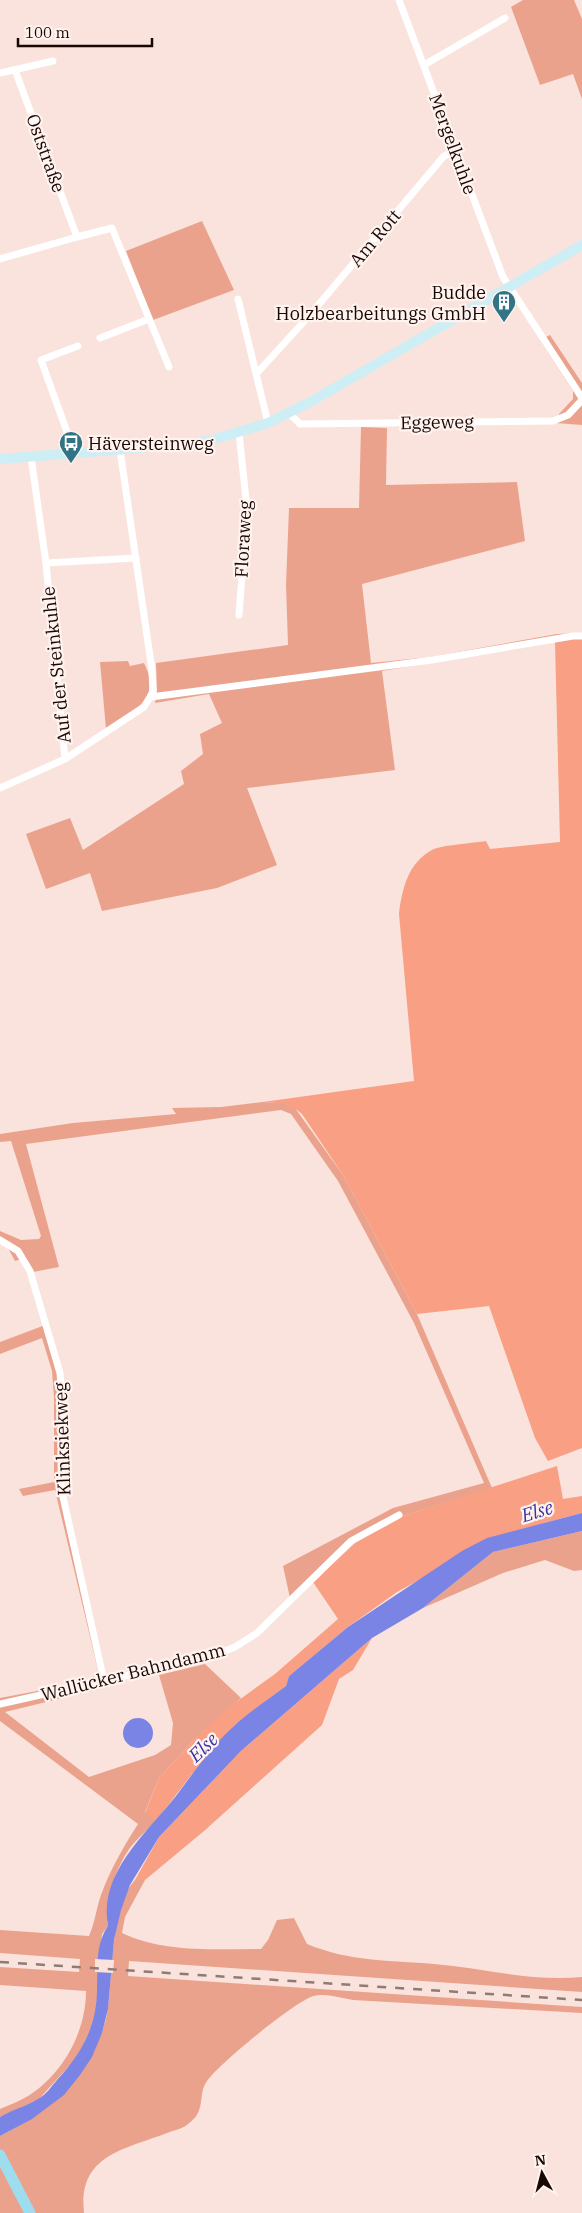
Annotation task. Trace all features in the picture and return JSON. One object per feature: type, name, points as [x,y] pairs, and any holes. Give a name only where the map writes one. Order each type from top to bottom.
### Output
[{"type":"main road","points":[[0,459],[178,445],[239,433],[268,423],[289,413],[582,245]]},
{"type":"main road","points":[[0,2155],[30,2213]]},
{"type":"street","name":"Mergelkuhle","points":[[399,0],[503,277],[511,286]]},
{"type":"street","points":[[424,65],[505,18]]},
{"type":"street","points":[[0,73],[54,61]]},
{"type":"street","name":"Oststraße","points":[[15,70],[77,236]]},
{"type":"street","name":"Am Rott","points":[[257,373],[309,316],[444,156],[455,151]]},
{"type":"street","points":[[0,259],[77,236],[112,228],[169,367]]},
{"type":"street","name":"Eggeweg","points":[[289,413],[300,424],[553,421],[568,415],[582,399],[511,286]]},
{"type":"street","points":[[238,299],[268,423]]},
{"type":"street","points":[[100,338],[149,319]]},
{"type":"street","points":[[75,454],[41,360],[78,346]]},
{"type":"street","name":"Floraweg","points":[[238,615],[248,509],[239,433]]},
{"type":"street","points":[[120,450],[152,670],[151,697],[432,660],[582,636]]},
{"type":"street","name":"Auf der Steinkuhle","points":[[31,457],[46,563],[65,759],[144,707],[151,697]]},
{"type":"street","name":"Auf der Steinkuhle","points":[[46,563],[136,558]]},
{"type":"street","points":[[0,788],[65,759]]},
{"type":"street","name":"Klinksiekweg","points":[[0,1240],[18,1251],[30,1271],[60,1373],[62,1398],[61,1488],[104,1681]]},
{"type":"street","name":"Wallücker Bahndamm","points":[[0,1704],[210,1657],[235,1647],[257,1633],[351,1541],[399,1515]]},
{"type":"shaded area","points":[[523,0],[574,0],[582,19],[582,99],[573,74],[540,85],[511,7]]},
{"type":"shaded area","points":[[202,221],[234,290],[153,320],[126,251]]},
{"type":"shaded area","points":[[550,335],[582,383],[582,425],[556,423],[559,414],[573,399],[573,391],[540,340]]},
{"type":"shaded area","points":[[361,427],[387,428],[386,485],[517,482],[525,541],[362,584],[371,663],[430,657],[557,634],[582,633],[582,640],[555,642],[382,671],[395,770],[247,788],[277,865],[217,888],[102,911],[90,873],[46,889],[26,834],[70,818],[83,850],[184,784],[181,771],[203,754],[200,734],[222,723],[209,694],[155,703],[157,690],[156,663],[288,645],[286,585],[289,508],[359,508]]},
{"type":"shaded area","points":[[574,639],[582,640],[582,1448],[548,1461],[535,1438],[489,1306],[417,1314],[343,1175],[302,1114],[289,1106],[263,1102],[414,1081],[399,914],[404,886],[417,862],[436,848],[486,841],[490,849],[560,842],[555,642]]},
{"type":"shaded area","points":[[128,661],[130,666],[144,663],[149,676],[150,687],[142,704],[126,717],[106,729],[100,662]]},
{"type":"shaded area","points":[[263,1102],[283,1103],[295,1108],[343,1175],[417,1314],[492,1488],[400,1517],[353,1542],[321,1575],[318,1570],[290,1598],[283,1566],[393,1508],[484,1483],[414,1323],[338,1181],[291,1114],[281,1110],[26,1144],[59,1267],[33,1272],[25,1258],[15,1261],[8,1248],[0,1243],[0,1231],[21,1240],[39,1239],[41,1236],[11,1141],[0,1142],[0,1134],[73,1123],[176,1114],[172,1108],[221,1107]]},
{"type":"shaded area","points":[[48,1324],[62,1373],[63,1488],[108,1687],[5,1712],[89,1777],[155,1755],[171,1745],[173,1723],[159,1675],[205,1664],[241,1698],[194,1740],[159,1778],[145,1812],[156,1821],[128,1851],[113,1882],[108,1905],[108,1926],[102,1934],[96,2011],[91,2029],[79,2055],[39,2099],[0,2117],[0,2109],[25,2098],[41,2087],[62,2064],[70,2051],[82,2022],[86,1991],[0,1985],[0,1967],[79,1972],[80,1959],[0,1953],[0,1930],[89,1936],[101,1895],[109,1876],[138,1824],[0,1721],[0,1698],[90,1681],[98,1670],[55,1490],[23,1496],[19,1489],[54,1482],[54,1398],[52,1371],[42,1338],[0,1354],[0,1342]]},
{"type":"shaded area","points":[[557,1466],[563,1499],[582,1496],[582,1513],[544,1523],[421,1579],[397,1592],[348,1627],[289,1676],[286,1686],[234,1726],[192,1774],[156,1821],[145,1813],[159,1778],[194,1740],[225,1710],[275,1674],[338,1619],[313,1582],[355,1543],[400,1517]]},
{"type":"shaded area","points":[[582,1531],[582,1570],[574,1571],[545,1560],[503,1573],[423,1608],[493,1552]]},
{"type":"shaded area","points":[[372,1638],[353,1670],[339,1679],[322,1725],[204,1831],[145,1880],[135,1880],[159,1837],[241,1751]]},
{"type":"shaded area","points":[[135,1880],[145,1880],[125,1917],[122,1933],[155,1944],[190,1949],[261,1949],[268,1940],[277,1920],[294,1918],[307,1944],[323,1950],[354,1957],[434,1964],[545,1978],[582,1977],[582,1992],[129,1961],[128,1976],[582,2007],[582,2013],[353,2000],[326,1995],[311,1997],[273,2022],[214,2073],[204,2086],[198,2114],[186,2126],[120,2150],[96,2167],[88,2178],[84,2194],[84,2213],[0,2213],[0,2136],[29,2120],[64,2093],[83,2069],[91,2054],[106,2020],[116,1929],[125,1897]]},
{"type":"water","points":[[582,1513],[582,1531],[493,1552],[423,1608],[372,1638],[241,1751],[159,1837],[130,1885],[121,1910],[114,1940],[108,2009],[102,2033],[92,2057],[64,2095],[32,2119],[0,2136],[0,2117],[44,2095],[81,2049],[94,2015],[99,1948],[108,1926],[107,1907],[110,1889],[117,1871],[139,1839],[176,1796],[218,1742],[246,1715],[286,1686],[289,1676],[348,1627],[462,1551],[487,1538]]},
{"type":"water","points":[[138,1718],[149,1722],[153,1733],[149,1744],[138,1748],[127,1744],[123,1733],[127,1722]]},
{"type":"pier","points":[[95,1959],[114,1960],[113,1973],[95,1972]]},
{"type":"railway","points":[[0,1962],[582,2000]]},
{"type":"place","name":"Budde Holzbearbeitungs GmbH","points":[[504,323]]},
{"type":"place","name":"Häversteinweg","points":[[71,464]]},
{"type":"water label","name":"Else","points":[[537,1511]]},
{"type":"water label","name":"Else","points":[[203,1747]]}]
